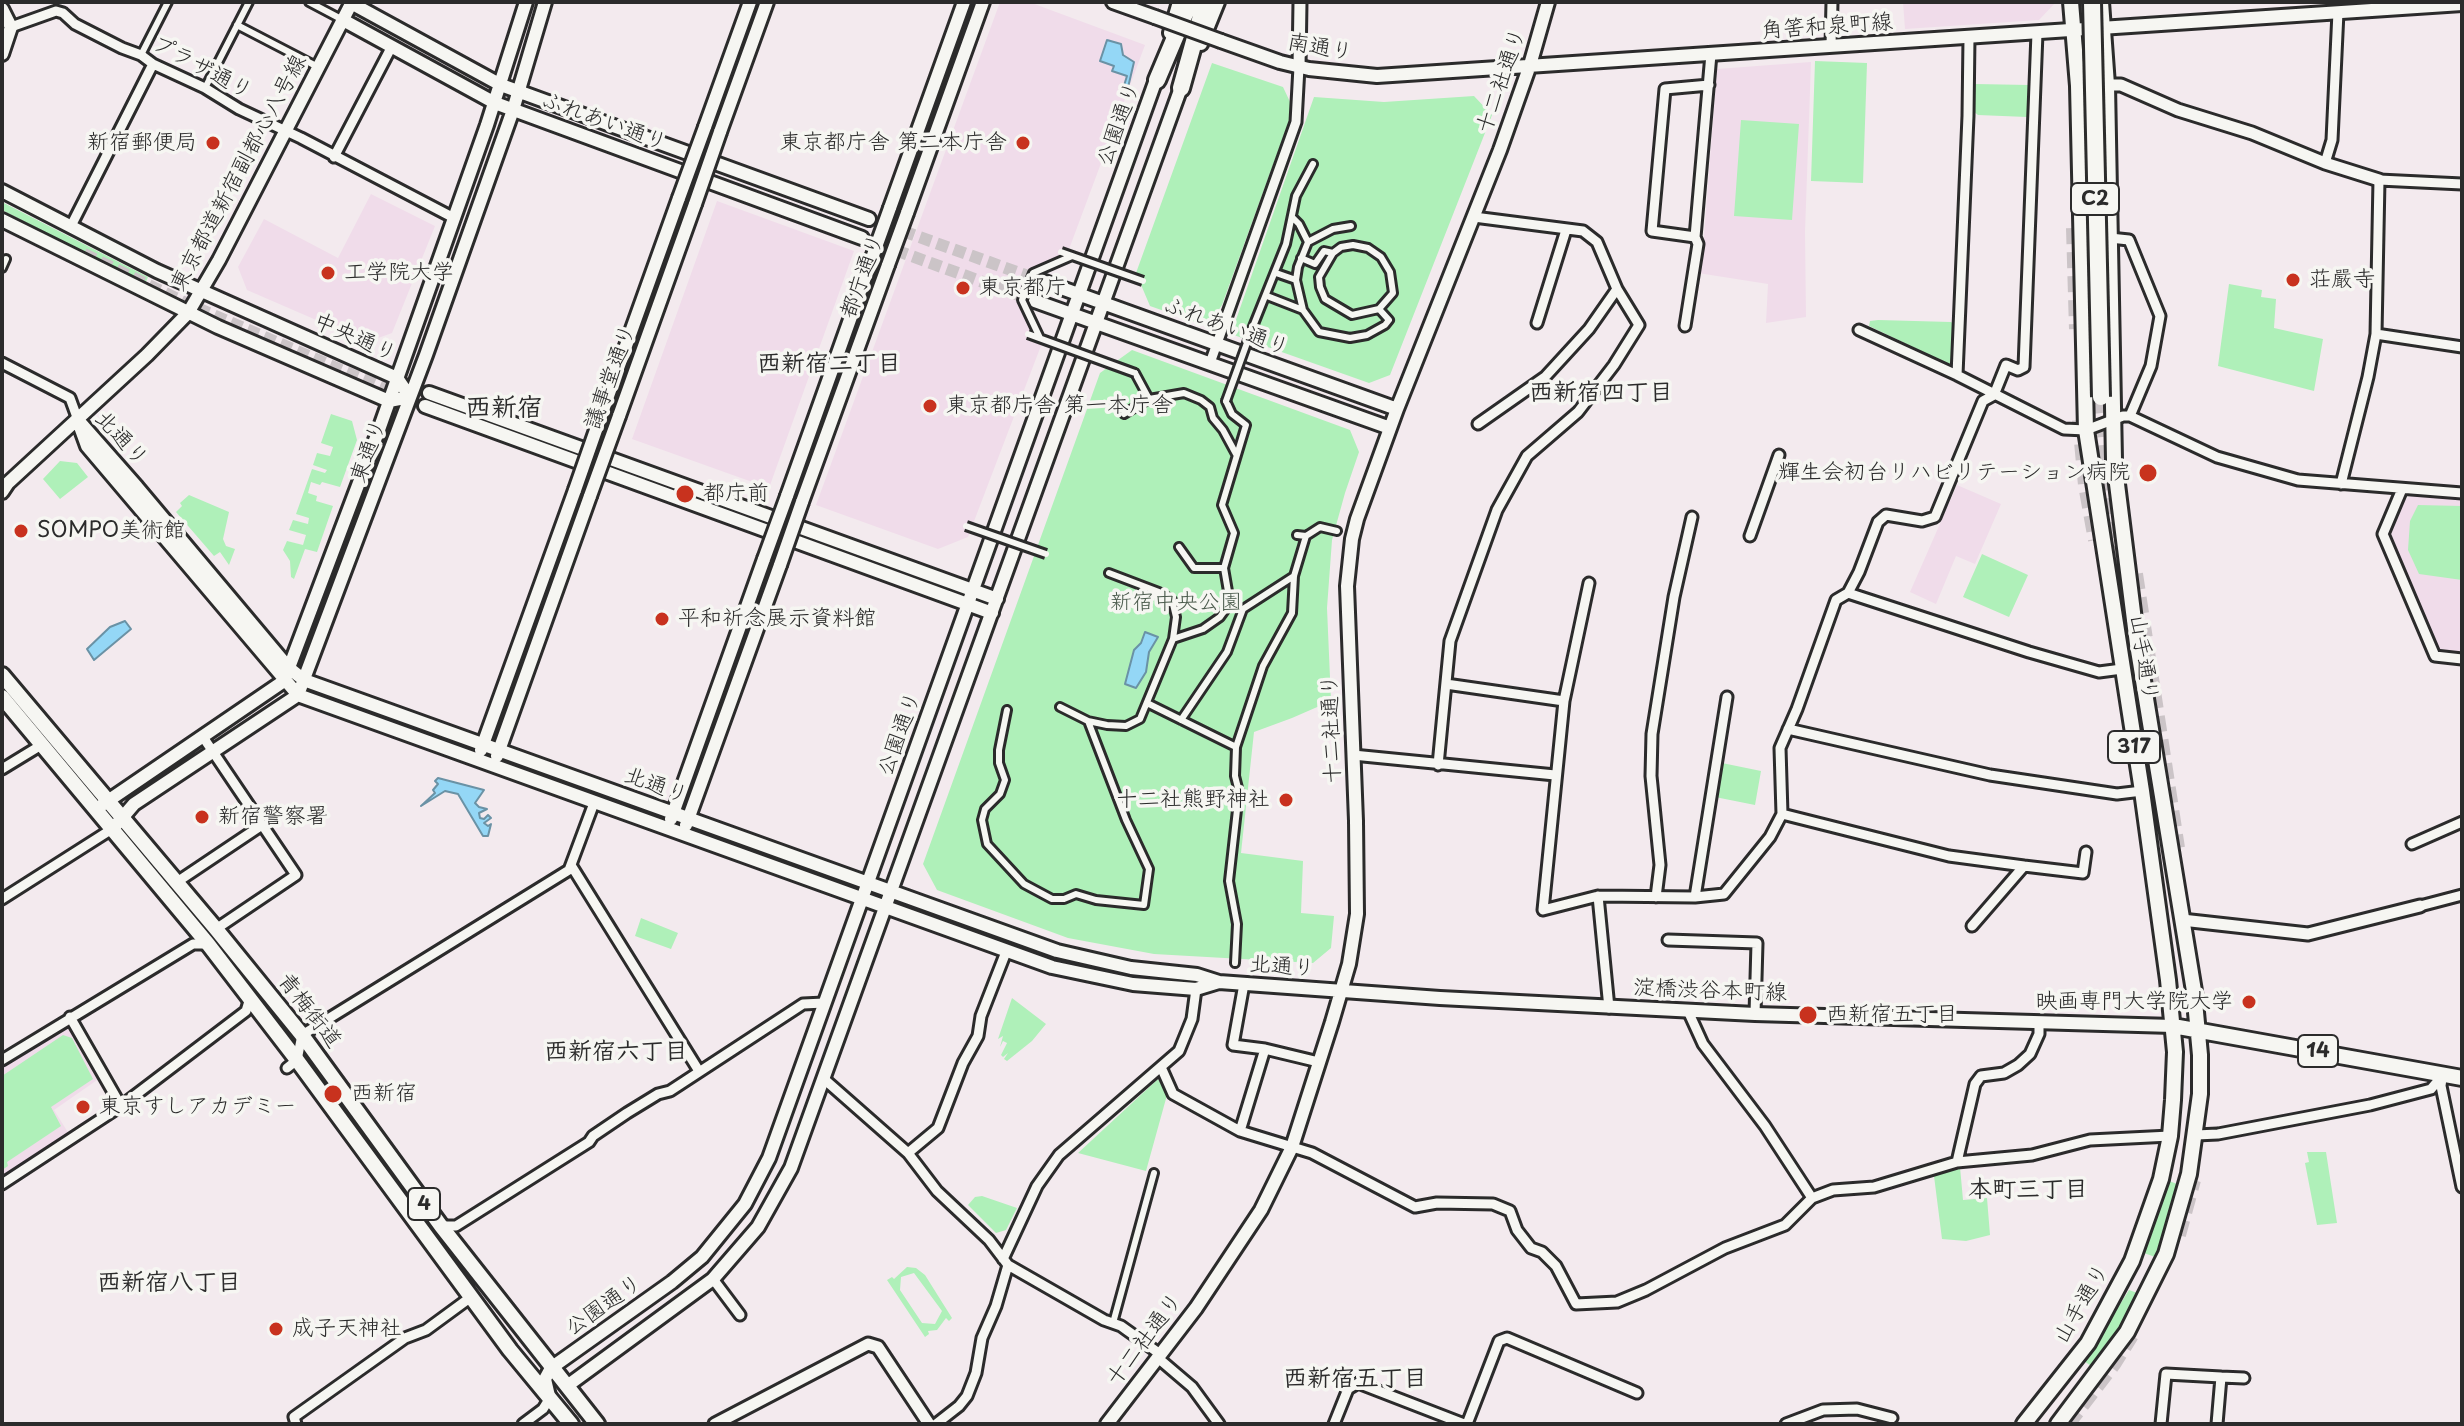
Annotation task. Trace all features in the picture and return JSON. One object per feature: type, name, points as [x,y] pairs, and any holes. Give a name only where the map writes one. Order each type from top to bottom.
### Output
[{"type":"highway","points":[[1181,88],[1190,2]]},
{"type":"highway","points":[[1157,80],[1205,2]]},
{"type":"highway","name":"C2","points":[[2084,2],[2097,396],[2092,2]]},
{"type":"main road","name":"東京都道新宿副都心八号線","points":[[4,487],[188,313],[351,2]]},
{"type":"main road","name":"ふれあい通り","points":[[351,2],[501,85],[869,219]]},
{"type":"main road","name":"東通り","points":[[284,681],[389,401],[495,103],[526,2]]},
{"type":"main road","name":"東通り","points":[[298,695],[513,110],[545,2]]},
{"type":"main road","name":"議事堂通り","points":[[478,760],[750,2]]},
{"type":"main road","name":"議事堂通り","points":[[493,766],[767,2]]},
{"type":"main road","name":"都庁通り","points":[[667,829],[964,2]]},
{"type":"main road","name":"都庁通り","points":[[682,834],[983,2]]},
{"type":"main road","name":"南通り","points":[[1113,2],[1142,7],[1155,17],[1299,67],[1377,76],[1530,65]]},
{"type":"main road","name":"公園通り","points":[[551,1368],[702,1257],[745,1204],[769,1158],[1157,80],[1179,2]]},
{"type":"main road","name":"公園通り","points":[[567,1386],[713,1279],[758,1227],[791,1168],[1181,88],[1218,2]]},
{"type":"main road","name":"十二社通り","points":[[1107,1424],[1239,1246],[1261,1210],[1292,1147],[1342,991],[1357,914],[1347,586],[1357,519],[1397,409],[1474,217],[1530,65],[1548,2]]},
{"type":"main road","name":"山手通り","points":[[2024,1424],[2088,1343],[2117,1292],[2147,1224],[2170,1136],[2175,1052],[2142,791],[2086,430],[2078,86],[2071,2]]},
{"type":"main road","name":"山手通り","points":[[2058,1424],[2106,1363],[2148,1293],[2166,1254],[2180,1213],[2196,1135],[2200,1094],[2198,1030],[2137,644],[2114,460],[2107,85],[2101,2]]},
{"type":"main road","name":"角筈和泉町線","points":[[1530,65],[2462,4]]},
{"type":"main road","points":[[2,54],[5,15]]},
{"type":"main road","name":"ふれあい通り","points":[[343,20],[495,103],[862,238]]},
{"type":"main road","name":"中央通り","points":[[2,191],[201,292],[397,378],[410,397],[389,401],[188,313],[2,220]]},
{"type":"main road","name":"ふれあい通り","points":[[1042,281],[1397,409]]},
{"type":"main road","name":"ふれあい通り","points":[[1035,301],[1390,428]]},
{"type":"main road","points":[[429,393],[997,599]]},
{"type":"main road","points":[[425,406],[992,613]]},
{"type":"main road","name":"北通り","points":[[78,420],[289,668],[304,680],[1057,951],[1131,968],[1197,975],[1219,982],[1342,991]]},
{"type":"main road","name":"北通り","points":[[78,420],[87,446],[298,695],[1006,952],[1089,976],[1133,984],[1196,989],[1219,982]]},
{"type":"main road","name":"青梅街道","points":[[2,675],[102,805],[112,827],[250,998],[292,1064],[571,1424]]},
{"type":"main road","points":[[102,805],[284,681]]},
{"type":"main road","points":[[112,827],[134,804],[298,695]]},
{"type":"main road","name":"青梅街道","points":[[2,697],[83,793],[102,805]]},
{"type":"main road","name":"青梅街道","points":[[112,827],[177,882],[216,929],[302,1035],[441,1226],[597,1424]]},
{"type":"main road","name":"淀橋渋谷本町線","points":[[1342,991],[1609,1008],[2173,1026]]},
{"type":"main road","name":"14","points":[[2173,1026],[2462,1078]]},
{"type":"main road","points":[[551,1368],[545,1379],[550,1398],[567,1386]]},
{"type":"street","points":[[141,55],[168,2]]},
{"type":"street","points":[[205,88],[249,2]]},
{"type":"street","points":[[309,2],[343,20]]},
{"type":"street","points":[[1210,363],[1296,122],[1300,2]]},
{"type":"street","points":[[1831,46],[1832,2]]},
{"type":"street","points":[[5,15],[66,8]]},
{"type":"street","name":"プラザ通り","points":[[66,8],[75,24],[141,55],[239,109],[454,218]]},
{"type":"street","points":[[2325,163],[2332,140],[2338,12]]},
{"type":"street","points":[[237,25],[318,67]]},
{"type":"street","points":[[1589,583],[1564,701],[1543,910],[1598,896],[1695,897],[1724,894],[1770,837],[1782,814],[1780,748],[1836,600],[1848,593],[1881,517],[1886,515],[1922,521],[1935,517],[1983,401],[1994,395],[2006,365],[2018,370],[2024,367],[2037,33]]},
{"type":"street","points":[[1957,375],[1969,38]]},
{"type":"street","points":[[334,157],[392,46]]},
{"type":"street","points":[[1685,326],[1698,244],[1695,237],[1711,54]]},
{"type":"street","points":[[71,226],[153,64]]},
{"type":"street","points":[[1695,237],[1652,231],[1665,89],[1709,85]]},
{"type":"street","points":[[2107,85],[2121,85],[2178,110],[2252,133],[2325,163],[2379,180],[2462,184]]},
{"type":"street","points":[[1173,639],[1203,629],[1220,617],[1230,603],[1224,568],[1234,533],[1222,505],[1246,425],[1232,414],[1226,401],[1281,260],[1296,196],[1313,164]]},
{"type":"street","points":[[2341,484],[2376,334],[2379,180]]},
{"type":"street","points":[[1292,217],[1308,242]]},
{"type":"street","points":[[1438,765],[1450,641],[1497,510],[1527,456],[1578,412],[1614,365],[1639,325],[1617,289],[1597,242],[1583,231],[1474,217]]},
{"type":"street","points":[[1351,226],[1333,229],[1308,242],[1296,280],[1303,310],[1319,332],[1350,338],[1367,335],[1385,325],[1389,320],[1379,309]]},
{"type":"street","points":[[1537,323],[1566,230]]},
{"type":"street","points":[[2110,238],[2129,240],[2160,316],[2151,366],[2130,416]]},
{"type":"street","points":[[1353,245],[1368,248],[1381,257],[1390,272],[1393,293],[1379,309],[1352,315],[1325,299],[1319,277],[1333,253],[1341,247],[1353,245]]},
{"type":"street","points":[[1301,258],[1315,264],[1324,251],[1333,253]]},
{"type":"street","points":[[1061,252],[1143,281]]},
{"type":"street","points":[[1040,338],[1022,300],[1033,273],[1072,256]]},
{"type":"street","points":[[2,268],[6,259]]},
{"type":"street","points":[[1281,260],[1298,267]]},
{"type":"street","points":[[1276,273],[1296,280]]},
{"type":"street","points":[[1478,424],[1545,377],[1589,329],[1617,289]]},
{"type":"street","points":[[1267,296],[1303,310]]},
{"type":"street","points":[[1859,330],[2064,429],[2086,430],[2130,416],[2217,457],[2298,480],[2462,493]]},
{"type":"street","points":[[1028,334],[1135,373],[1149,399]]},
{"type":"street","points":[[2376,334],[2462,347]]},
{"type":"street","points":[[2,363],[70,398],[78,420]]},
{"type":"street","points":[[1124,414],[1149,399],[1184,393],[1210,407],[1213,418],[1236,454]]},
{"type":"street","points":[[1750,536],[1779,455]]},
{"type":"street","points":[[2402,489],[2383,534],[2435,656],[2462,659]]},
{"type":"street","points":[[1656,897],[1660,865],[1651,776],[1652,734],[1674,597],[1692,517]]},
{"type":"street","points":[[966,526],[1046,554]]},
{"type":"street","points":[[1297,535],[1306,536],[1320,527],[1337,531]]},
{"type":"street","points":[[1235,963],[1237,924],[1229,881],[1239,792],[1235,776],[1236,747],[1263,666],[1292,613],[1294,576],[1306,536]]},
{"type":"street","points":[[1179,547],[1194,568],[1224,568]]},
{"type":"street","points":[[1060,707],[1088,721],[1126,726],[1140,719],[1173,639],[1176,617],[1172,600],[1109,573]]},
{"type":"street","points":[[1181,720],[1227,652],[1243,609],[1294,576]]},
{"type":"street","points":[[1848,593],[2099,672],[2122,669]]},
{"type":"street","points":[[1230,603],[1243,609]]},
{"type":"street","points":[[1446,684],[1564,701]]},
{"type":"street","points":[[1695,897],[1727,697]]},
{"type":"street","points":[[1147,703],[1236,747]]},
{"type":"street","points":[[1007,710],[999,750],[999,763],[1005,780],[1000,794],[985,809],[982,820],[987,844],[1024,884],[1052,899],[1064,899],[1076,894],[1096,900],[1144,905],[1149,869],[1126,820],[1088,721]]},
{"type":"street","points":[[1788,729],[1990,775],[2117,794],[2142,791]]},
{"type":"street","points":[[203,737],[296,875],[216,929]]},
{"type":"street","points":[[2,769],[43,744]]},
{"type":"street","points":[[1353,755],[1555,775]]},
{"type":"street","points":[[83,793],[104,823],[112,827]]},
{"type":"street","points":[[292,1064],[302,1035],[569,870],[594,803]]},
{"type":"street","points":[[1782,814],[1949,856],[2024,866],[2083,873],[2086,852]]},
{"type":"street","points":[[2412,844],[2462,822]]},
{"type":"street","points":[[177,882],[262,825]]},
{"type":"street","points":[[2,899],[112,827]]},
{"type":"street","points":[[571,865],[699,1071]]},
{"type":"street","points":[[1972,926],[2024,866]]},
{"type":"street","points":[[2182,920],[2308,934],[2462,895]]},
{"type":"street","points":[[1598,896],[1609,1008]]},
{"type":"street","points":[[1668,940],[1757,943],[1755,1014]]},
{"type":"street","points":[[2,1060],[193,944],[208,944]]},
{"type":"street","points":[[908,1153],[938,1128],[978,1036],[981,1016],[1006,952]]},
{"type":"street","points":[[1244,984],[1233,1045],[1319,1062]]},
{"type":"street","points":[[936,1424],[967,1396],[976,1373],[982,1338],[996,1306],[1006,1262],[1037,1186],[1059,1155],[1179,1051],[1192,1019],[1196,989]]},
{"type":"street","points":[[2,1184],[121,1106],[246,1011],[250,998]]},
{"type":"street","points":[[441,1226],[456,1226],[589,1142],[627,1113],[658,1094],[670,1091],[803,1004],[824,1003]]},
{"type":"street","points":[[1688,1011],[1703,1044],[1765,1126],[1812,1198]]},
{"type":"street","points":[[70,1017],[121,1106]]},
{"type":"street","points":[[1957,1162],[1975,1084],[1981,1076],[2004,1073],[2030,1054],[2039,1034],[2039,1023]]},
{"type":"street","points":[[1240,1131],[1265,1049]]},
{"type":"street","points":[[1161,1067],[1173,1094],[1240,1131],[1312,1153],[1415,1207],[1437,1203],[1493,1204],[1510,1211],[1517,1230],[1531,1248],[1542,1252],[1556,1266],[1576,1304],[1617,1302],[1646,1290],[1742,1241],[1785,1225],[1812,1198],[1833,1190],[1874,1187],[1957,1162],[2032,1155],[2090,1140],[2170,1136]]},
{"type":"street","points":[[2196,1135],[2218,1134],[2370,1105],[2431,1089],[2443,1075]]},
{"type":"street","points":[[2443,1075],[2441,1086],[2462,1187]]},
{"type":"street","points":[[824,1079],[908,1153],[937,1191],[989,1240],[1006,1262],[1113,1323],[1159,1356],[1192,1387],[1219,1424]]},
{"type":"street","points":[[1113,1323],[1154,1173]]},
{"type":"street","points":[[713,1279],[740,1315]]},
{"type":"street","points":[[296,1424],[294,1417],[405,1338],[426,1330],[471,1297]]},
{"type":"street","points":[[1334,1424],[1348,1389],[1358,1383],[1465,1424],[1499,1341],[1507,1338],[1637,1393]]},
{"type":"street","points":[[715,1424],[868,1344],[878,1347],[929,1424]]},
{"type":"street","points":[[2161,1424],[2166,1374],[2244,1378]]},
{"type":"street","points":[[2217,1424],[2221,1377]]},
{"type":"street","points":[[523,1424],[543,1409],[550,1398]]},
{"type":"street","points":[[1786,1424],[1823,1410],[1857,1409],[1892,1418]]},
{"type":"shaded area","name":"東京都庁","points":[[1000,2],[1029,2],[1145,45],[1065,260],[1035,274],[1025,302],[1042,343],[968,537],[938,549],[816,505]]},
{"type":"shaded area","points":[[1903,2],[2056,2],[2039,20],[1905,29]]},
{"type":"shaded area","points":[[1811,62],[1805,232],[1806,317],[1766,323],[1768,284],[1698,273],[1704,236],[1717,69]]},
{"type":"shaded area","name":"工学院大学","points":[[371,194],[435,226],[392,333],[367,342],[247,290],[238,267],[264,219],[338,258]]},
{"type":"shaded area","points":[[717,201],[854,251],[769,488],[632,439]]},
{"type":"shaded area","points":[[1957,485],[2001,504],[1975,564],[1956,556],[1936,604],[1910,592]]},
{"type":"shaded area","points":[[2413,494],[2462,498],[2462,656],[2437,651],[2390,535],[2404,501]]},
{"type":"shaded area","points":[[64,1028],[72,1031],[100,1078],[54,1110],[69,1134],[2,1178],[2,1068]]},
{"type":"green space","points":[[1815,61],[1867,63],[1863,183],[1811,181]]},
{"type":"green space","points":[[1212,63],[1283,87],[1291,104],[1289,121],[1222,305],[1214,317],[1201,324],[1150,306],[1136,273]]},
{"type":"green space","points":[[1975,84],[2029,85],[2031,114],[2027,117],[1978,115],[1973,111]]},
{"type":"green space","points":[[1474,96],[1492,115],[1390,375],[1369,383],[1231,334],[1314,97],[1384,102]]},
{"type":"green space","points":[[1741,120],[1799,124],[1792,220],[1734,216]]},
{"type":"green space","points":[[2,202],[148,277],[145,284],[2,210]]},
{"type":"green space","points":[[2229,284],[2262,290],[2261,297],[2276,299],[2274,328],[2323,339],[2314,391],[2218,366]]},
{"type":"green space","points":[[1870,321],[1951,322],[1955,325],[1953,364],[1869,326]]},
{"type":"green space","name":"新宿中央公園","points":[[1132,350],[1350,430],[1359,452],[1332,540],[1327,608],[1331,701],[1254,732],[1241,853],[1303,861],[1301,913],[1334,916],[1331,948],[1313,963],[1154,954],[1068,938],[937,890],[923,864],[1100,373]]},
{"type":"green space","points":[[331,414],[352,421],[357,440],[340,487],[311,482],[308,493],[317,496],[316,501],[333,506],[317,552],[305,549],[294,579],[291,577],[290,561],[283,550],[287,541],[303,545],[306,535],[289,530],[293,520],[308,524],[309,518],[296,514],[312,469],[325,473],[327,470],[313,465],[317,453],[330,456],[333,447],[321,443]]},
{"type":"green space","points":[[60,461],[77,463],[88,477],[60,499],[43,479]]},
{"type":"green space","points":[[189,495],[229,512],[223,539],[226,546],[235,549],[229,565],[220,552],[214,556],[176,512]]},
{"type":"green space","points":[[2418,505],[2462,506],[2462,580],[2419,574],[2408,550],[2410,521]]},
{"type":"green space","points":[[1982,554],[2028,575],[2009,617],[1963,597]]},
{"type":"green space","points":[[1722,763],[1761,771],[1755,805],[1715,797]]},
{"type":"green space","points":[[641,918],[678,933],[671,949],[635,936]]},
{"type":"green space","points":[[1012,998],[1046,1024],[1032,1041],[1007,1061],[1004,1059],[1008,1053],[1003,1057],[1001,1055],[1007,1043],[1003,1041],[1000,1047],[1003,1036],[998,1039]]},
{"type":"green space","points":[[63,1035],[72,1038],[93,1079],[51,1107],[61,1126],[7,1162],[8,1166],[2,1170],[2,1076]]},
{"type":"green space","points":[[1158,1079],[1167,1095],[1146,1171],[1078,1153]]},
{"type":"green space","points":[[2307,1152],[2326,1152],[2337,1223],[2317,1225],[2305,1163],[2309,1162]]},
{"type":"green space","points":[[1960,1167],[1963,1200],[1987,1198],[1990,1235],[1966,1241],[1942,1239],[1934,1176]]},
{"type":"green space","points":[[2169,1181],[2180,1185],[2158,1258],[2144,1253]]},
{"type":"green space","points":[[982,1196],[1017,1208],[1006,1230],[996,1233],[968,1205],[975,1197]]},
{"type":"green space","points":[[907,1267],[916,1268],[925,1275],[952,1318],[949,1321],[946,1318],[937,1330],[928,1331],[925,1337],[887,1280],[894,1279]],"holes":[[[914,1273],[942,1311],[935,1324],[922,1323],[900,1290],[901,1277]]]},
{"type":"green space","points":[[2129,1290],[2140,1294],[2094,1368],[2084,1361]]},
{"type":"water","points":[[1107,40],[1121,44],[1123,55],[1134,62],[1126,96],[1121,95],[1127,76],[1112,71],[1114,66],[1100,61]]},
{"type":"water","points":[[125,621],[131,629],[94,660],[87,649],[110,627]]},
{"type":"water","points":[[1145,632],[1158,637],[1149,652],[1146,672],[1136,688],[1125,684],[1134,650]]},
{"type":"water","points":[[438,778],[484,790],[475,803],[487,809],[479,813],[480,818],[488,815],[491,818],[484,823],[488,826],[491,824],[488,836],[483,836],[458,794],[445,791],[421,806],[435,793],[433,790]]},
{"type":"tunnel","points":[[869,219],[1042,281]]},
{"type":"tunnel","points":[[2074,228],[2077,329]]},
{"type":"tunnel","points":[[862,238],[1035,301]]},
{"type":"tunnel","points":[[84,254],[190,305],[425,406]]},
{"type":"tunnel","points":[[2101,397],[2110,487]]},
{"type":"tunnel","points":[[2080,420],[2086,485],[2096,540]]},
{"type":"tunnel","points":[[2101,475],[2123,626]]},
{"type":"tunnel","points":[[2135,574],[2177,848]]},
{"type":"tunnel","points":[[2178,1235],[2193,1180]]},
{"type":"tunnel","points":[[2067,1424],[2131,1335]]},
{"type":"place","name":"新宿郵便局","points":[[213,143]]},
{"type":"place","name":"東京都庁舎 第二本庁舎","points":[[1023,143]]},
{"type":"place","name":"工学院大学","points":[[328,273]]},
{"type":"place","name":"荘嚴寺","points":[[2293,280]]},
{"type":"place","name":"東京都庁","points":[[963,288]]},
{"type":"place","name":"東京都庁舎 第一本庁舎","points":[[930,406]]},
{"type":"place","name":"輝生会初台リハビリテーション病院","points":[[2148,473]]},
{"type":"place","name":"都庁前","points":[[685,494]]},
{"type":"place","name":"SOMPO美術館","points":[[21,531]]},
{"type":"place","name":"平和祈念展示資料館","points":[[662,619]]},
{"type":"place","name":"十二社熊野神社","points":[[1286,800]]},
{"type":"place","name":"新宿警察署","points":[[202,817]]},
{"type":"place","name":"映画専門大学院大学","points":[[2249,1002]]},
{"type":"place","name":"西新宿五丁目","points":[[1808,1015]]},
{"type":"place","name":"西新宿","points":[[333,1094]]},
{"type":"place","name":"東京すしアカデミー","points":[[83,1107]]},
{"type":"place","name":"成子天神社","points":[[276,1329]]},
{"type":"district","name":"西新宿二丁目","points":[[829,364]]},
{"type":"district","name":"西新宿四丁目","points":[[1601,393]]},
{"type":"district","name":"西新宿","points":[[504,409]]},
{"type":"district","name":"西新宿六丁目","points":[[616,1052]]},
{"type":"district","name":"本町三丁目","points":[[2028,1190]]},
{"type":"district","name":"西新宿八丁目","points":[[169,1283]]},
{"type":"district","name":"西新宿五丁目","points":[[1355,1379]]}]
